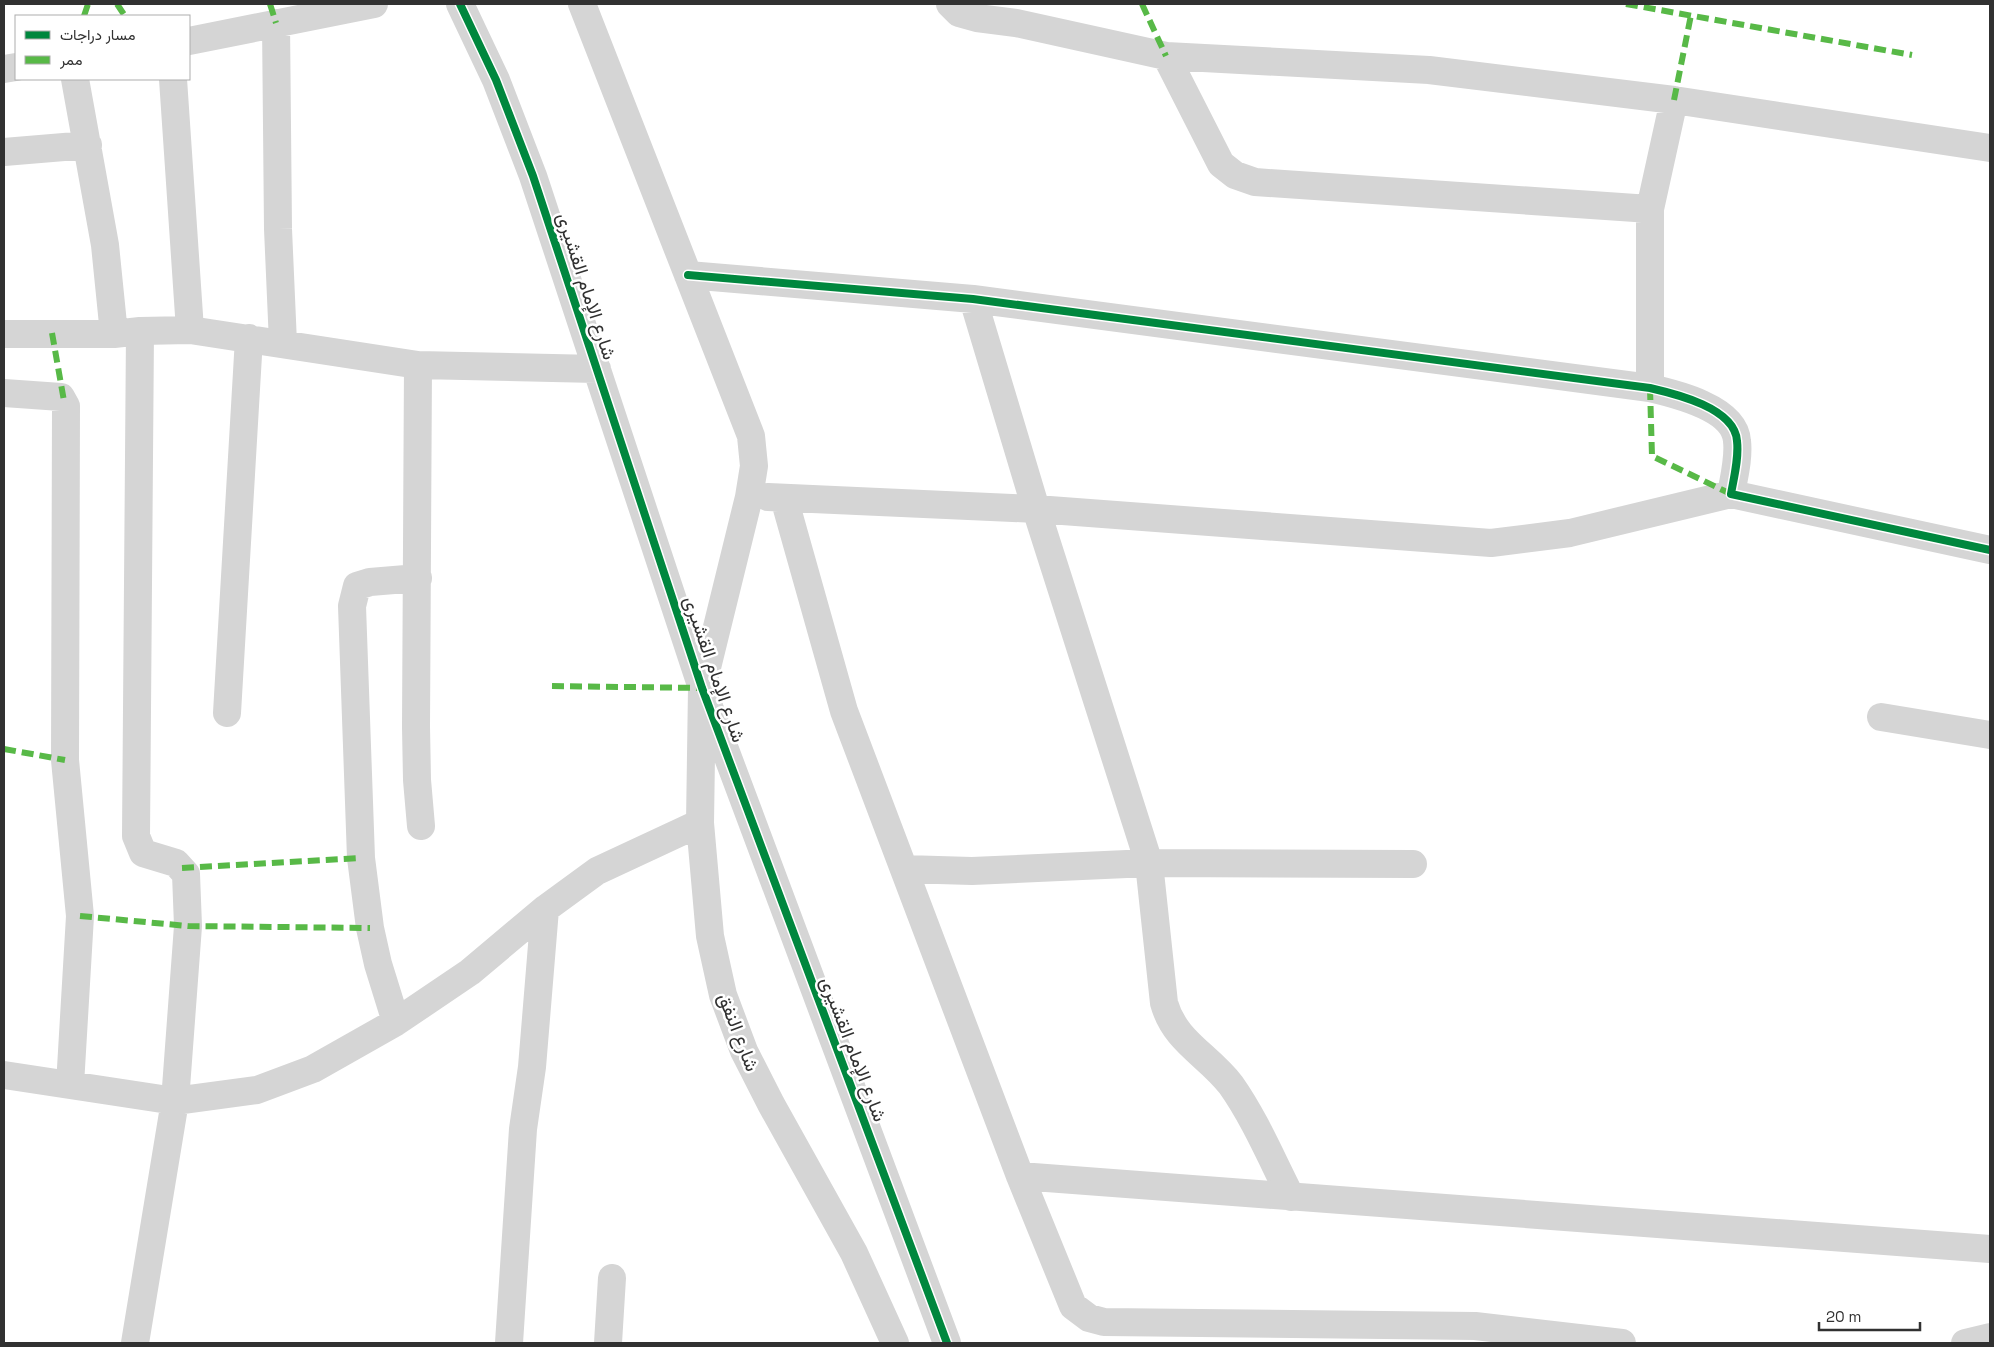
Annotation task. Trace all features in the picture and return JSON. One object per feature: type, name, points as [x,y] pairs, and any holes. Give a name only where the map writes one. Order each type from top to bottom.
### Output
[{"type":"street","points":[[190,41],[374,4]]},
{"type":"street","name":"شارع الإمام القشيرى","points":[[460,4],[496,80],[533,176],[702,688],[947,1343]]},
{"type":"street","name":"شارع الإمام القشيرى","points":[[582,4],[751,436],[754,466],[749,497],[702,688]]},
{"type":"street","points":[[950,4],[959,13],[977,18],[1016,23],[1166,56],[1429,70],[1674,100],[1990,148]]},
{"type":"street","points":[[276,23],[278,229],[283,342]]},
{"type":"street","points":[[1166,56],[1221,164],[1235,175],[1255,182],[1650,209]]},
{"type":"street","points":[[76,80],[106,245],[127,333],[136,836],[143,853],[176,863],[182,868],[188,880],[188,926],[174,1101],[135,1343]]},
{"type":"street","points":[[173,80],[190,330]]},
{"type":"street","points":[[1650,388],[1650,209],[1674,100]]},
{"type":"street","points":[[4,152],[88,145]]},
{"type":"street","points":[[688,275],[974,299],[1650,388],[1691,398],[1723,416],[1735,430],[1737,454],[1731,494]]},
{"type":"street","points":[[974,299],[1036,509],[1149,863],[1164,1003],[1169,1019],[1177,1033],[1209,1061],[1230,1084],[1244,1105],[1291,1197]]},
{"type":"street","points":[[4,334],[127,333],[190,330],[283,342],[418,364],[597,369]]},
{"type":"street","points":[[227,713],[249,338]]},
{"type":"street","points":[[418,364],[416,727],[417,780],[421,826]]},
{"type":"street","points":[[4,393],[60,397],[66,406],[65,760],[80,916],[70,1086]]},
{"type":"street","points":[[749,497],[1036,509],[1491,543],[1570,533],[1731,494],[1990,550]]},
{"type":"street","points":[[784,498],[844,711],[1020,1176],[1072,1306],[1089,1318],[1104,1322],[1476,1326],[1622,1343]]},
{"type":"street","points":[[396,1022],[378,964],[370,928],[361,858],[352,606],[357,586],[370,582],[418,578]]},
{"type":"street","name":"شارع النفق","points":[[702,688],[700,824],[710,936],[723,995],[744,1051],[771,1104],[854,1253],[895,1343]]},
{"type":"street","points":[[1881,717],[1990,735]]},
{"type":"street","points":[[4,1075],[174,1101],[257,1090],[313,1069],[396,1022],[470,972],[545,909],[597,871],[700,824]]},
{"type":"street","points":[[904,869],[972,871],[1149,863],[1413,864]]},
{"type":"street","points":[[509,1343],[523,1130],[532,1067],[545,909]]},
{"type":"street","points":[[1020,1176],[1990,1249]]},
{"type":"street","points":[[608,1343],[612,1278]]},
{"type":"street","points":[[1965,1343],[1990,1337]]},
{"type":"marked path","points":[[84,15],[88,4]]},
{"type":"marked path","points":[[117,4],[124,15]]},
{"type":"marked path","points":[[270,4],[276,23]]},
{"type":"marked path","points":[[1142,4],[1166,56]]},
{"type":"marked path","points":[[1626,4],[1912,55]]},
{"type":"marked path","points":[[1674,100],[1691,15]]},
{"type":"marked path","points":[[52,333],[64,401]]},
{"type":"marked path","points":[[1650,388],[1652,456],[1731,494]]},
{"type":"marked path","points":[[552,686],[702,688]]},
{"type":"marked path","points":[[4,749],[65,760]]},
{"type":"marked path","points":[[182,868],[361,858]]},
{"type":"marked path","points":[[80,916],[188,926],[370,928]]},
{"type":"cycle path","points":[[460,4],[496,80],[533,176],[702,688],[947,1343]]},
{"type":"cycle path","points":[[688,275],[973,299],[1650,388],[1702,404],[1715,411],[1734,429],[1737,441],[1737,454],[1731,494],[1990,550]]}]
